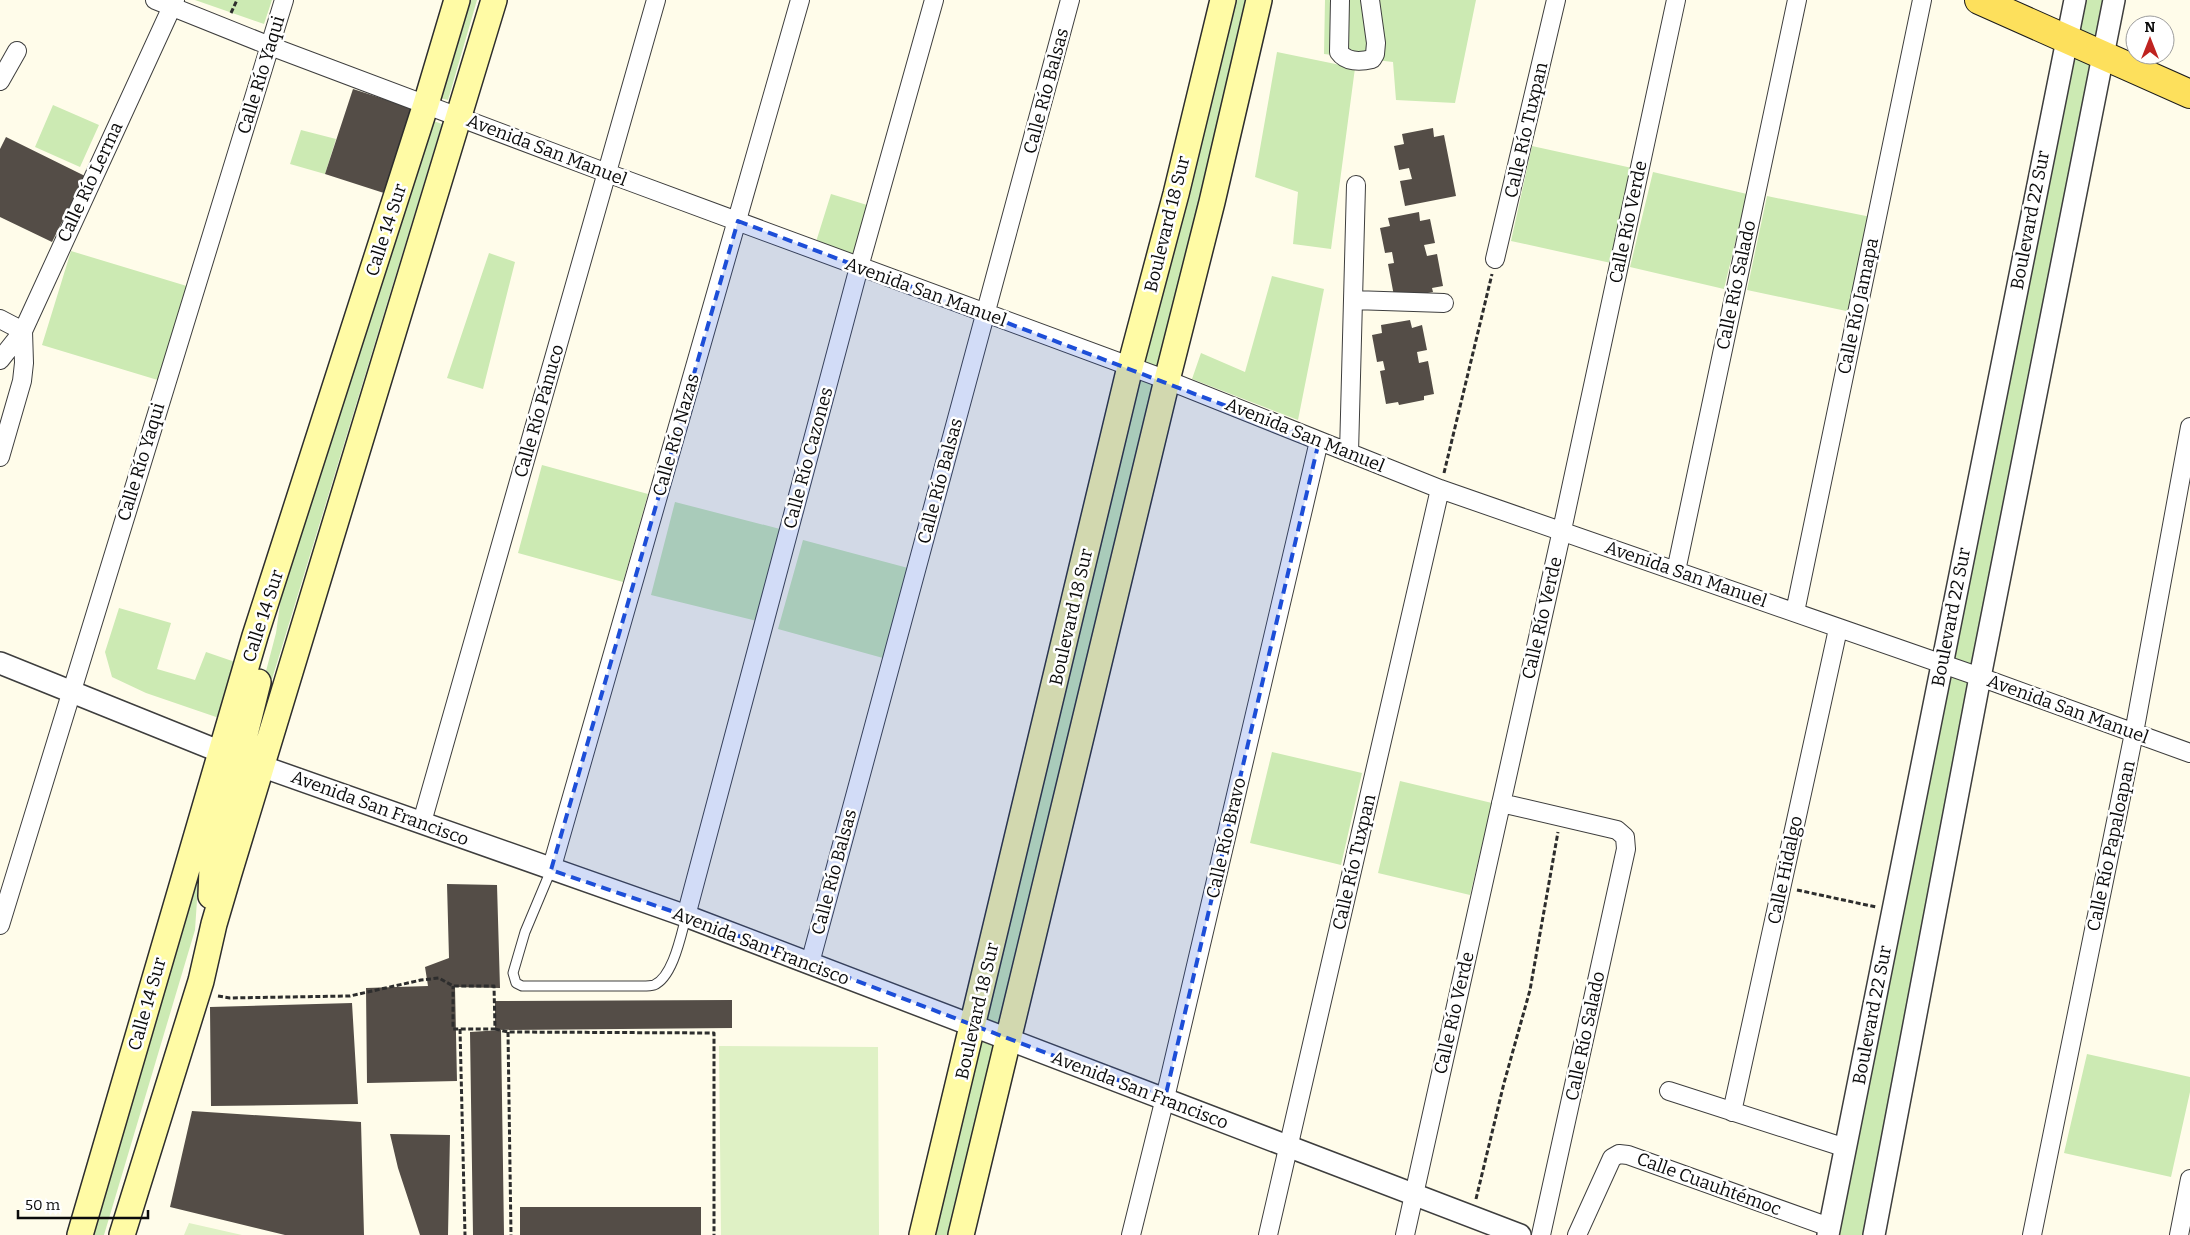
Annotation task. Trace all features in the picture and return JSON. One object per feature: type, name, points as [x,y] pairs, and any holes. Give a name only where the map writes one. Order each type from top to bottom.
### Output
[{"type":"main road","name":"Calle 14 Sur","points":[[122,1235],[198,993],[214,924],[241,758],[255,636],[426,104],[457,0]]},
{"type":"main road","name":"Calle 14 Sur","points":[[80,1235],[458,117],[494,0]]},
{"type":"main road","name":"Boulevard 18 Sur","points":[[922,1235],[1130,367],[1176,194],[1223,0]]},
{"type":"main road","name":"Boulevard 18 Sur","points":[[961,1235],[1167,380],[1212,202],[1259,0]]},
{"type":"main road","points":[[1979,0],[2190,94]]},
{"type":"main road","points":[[1202,86],[1236,95]]},
{"type":"main road","points":[[1176,194],[1212,202]]},
{"type":"main road","points":[[1154,275],[1192,283]]},
{"type":"street","name":"Calle Río Yaqui","points":[[0,925],[284,0]]},
{"type":"street","name":"Calle Río Pánuco","points":[[422,822],[656,0]]},
{"type":"street","name":"Calle Río Nazas","points":[[551,870],[800,0]]},
{"type":"street","name":"Calle Río Cazones","points":[[686,916],[858,267],[934,0]]},
{"type":"street","name":"Calle Río Balsas","points":[[810,963],[1070,0]]},
{"type":"street","points":[[1340,0],[1339,52],[1348,60],[1366,60],[1372,59],[1376,49],[1370,0]]},
{"type":"street","name":"Calle Río Tuxpan","points":[[1495,259],[1556,0]]},
{"type":"street","name":"Calle Río Verde","points":[[1405,1235],[1562,530],[1676,0]]},
{"type":"street","name":"Calle Río Salado","points":[[1676,571],[1797,0]]},
{"type":"street","name":"Calle Río Jamapa","points":[[1795,612],[1922,0]]},
{"type":"street","name":"Boulevard 22 Sur","points":[[1828,1231],[2075,0]]},
{"type":"street","points":[[1874,1235],[1980,677],[2114,0]]},
{"type":"street","name":"Avenida San Manuel","points":[[167,2],[270,46],[858,267],[1167,380],[1440,489],[1980,677],[2190,753]]},
{"type":"street","name":"Calle Río Lerma","points":[[0,360],[23,331],[167,2]]},
{"type":"street","points":[[0,81],[17,51]]},
{"type":"street","points":[[1349,453],[1356,186]]},
{"type":"street","points":[[1353,300],[1444,303]]},
{"type":"street","points":[[0,319],[23,331],[24,363],[22,380],[0,457]]},
{"type":"street","name":"Calle Río Papaloapan","points":[[2032,1235],[2134,733],[2190,427]]},
{"type":"street","name":"Calle Río Bravo","points":[[1131,1235],[1165,1098],[1319,441]]},
{"type":"street","name":"Calle Río Tuxpan","points":[[1268,1235],[1440,489]]},
{"type":"street","name":"Calle Hidalgo","points":[[1732,1112],[1838,629]]},
{"type":"street","name":"Avenida San Francisco","points":[[0,663],[241,758],[551,870],[686,916],[973,1028],[1165,1098],[1520,1235]]},
{"type":"street","points":[[1501,803],[1561,817]]},
{"type":"street","name":"Calle Río Salado","points":[[1541,1235],[1624,859],[1625,838],[1617,830],[1561,817]]},
{"type":"street","points":[[1669,1091],[1846,1148]]},
{"type":"street","name":"Calle Cuauhtémoc","points":[[1577,1235],[1612,1158],[1619,1154],[1628,1155],[1828,1231]]},
{"type":"street","points":[[2179,1235],[2190,1179]]},
{"type":"lane","points":[[551,870],[524,932],[513,973],[516,983],[522,986],[642,986],[655,984],[667,972],[674,958],[686,916]]},
{"type":"path","points":[[1440,489],[1495,259]]},
{"type":"path","points":[[1471,1216],[1530,990],[1561,817]]},
{"type":"path","points":[[1782,886],[1893,911]]},
{"type":"path","points":[[198,993],[230,998],[350,996],[421,980],[439,978],[453,986],[494,986],[495,1029]]},
{"type":"path","points":[[453,986],[453,1029],[495,1029],[508,1032],[714,1033],[714,1235]]},
{"type":"path","points":[[460,1029],[466,1235]]},
{"type":"path","points":[[508,1032],[511,1235]]},
{"type":"highlighted area","points":[[738,221],[1319,441],[1165,1098],[686,916],[551,870]]},
{"type":"green space","points":[[195,0],[272,0],[264,24]]},
{"type":"green space","points":[[465,0],[477,0],[448,100],[436,97]]},
{"type":"green space","points":[[1223,0],[1259,0],[961,1235],[922,1235]]},
{"type":"green space","points":[[1325,0],[1476,0],[1455,103],[1396,100],[1393,62],[1324,54]]},
{"type":"green space","points":[[2085,0],[2104,0],[2095,42],[2079,32]]},
{"type":"green space","points":[[2065,48],[2101,64],[1874,1235],[1829,1235]]},
{"type":"green space","points":[[1277,52],[1355,68],[1331,249],[1293,244],[1298,192],[1255,177]]},
{"type":"green space","points":[[53,105],[99,125],[80,167],[35,147]]},
{"type":"green space","points":[[428,119],[442,124],[254,738],[249,736],[276,633],[282,590]]},
{"type":"green space","points":[[301,130],[336,139],[325,174],[290,164]]},
{"type":"green space","points":[[1532,146],[1632,168],[1611,263],[1511,241]]},
{"type":"green space","points":[[1653,172],[1747,194],[1724,289],[1630,267]]},
{"type":"green space","points":[[831,194],[877,208],[861,259],[815,245]]},
{"type":"green space","points":[[1767,196],[1871,217],[1851,312],[1747,290]]},
{"type":"green space","points":[[71,251],[190,287],[161,381],[42,345]]},
{"type":"green space","points":[[489,253],[515,262],[483,389],[447,378]]},
{"type":"green space","points":[[1272,276],[1324,289],[1298,420],[1192,379],[1201,353],[1245,372]]},
{"type":"green space","points":[[542,465],[648,494],[623,582],[518,553]]},
{"type":"green space","points":[[675,502],[780,529],[757,621],[651,595]]},
{"type":"green space","points":[[803,540],[908,568],[883,658],[778,629]]},
{"type":"green space","points":[[119,608],[171,623],[157,669],[195,680],[206,652],[238,663],[219,718],[146,693],[112,677],[105,652]]},
{"type":"green space","points":[[1272,752],[1362,773],[1341,865],[1250,843]]},
{"type":"green space","points":[[225,777],[232,779],[198,885],[195,930],[104,1235],[86,1235]]},
{"type":"green space","points":[[1400,781],[1492,803],[1470,895],[1378,873]]},
{"type":"green space","points":[[719,1046],[878,1047],[879,1235],[721,1235]]},
{"type":"green space","points":[[2087,1054],[2190,1077],[2190,1092],[2171,1177],[2064,1153]]},
{"type":"green space","points":[[189,1223],[242,1235],[184,1235]]},
{"type":"building","points":[[353,89],[415,109],[387,194],[325,174]]},
{"type":"building","points":[[1433,128],[1434,137],[1444,135],[1456,196],[1405,206],[1400,181],[1412,179],[1409,168],[1399,170],[1394,146],[1404,144],[1402,134]]},
{"type":"building","points":[[6,137],[85,176],[52,242],[0,217],[0,149]]},
{"type":"building","points":[[1419,212],[1420,221],[1430,219],[1435,243],[1424,245],[1427,256],[1437,254],[1443,286],[1432,288],[1433,292],[1407,297],[1394,296],[1388,264],[1394,263],[1392,252],[1385,253],[1380,228],[1390,226],[1388,218]]},
{"type":"building","points":[[1410,320],[1412,328],[1422,325],[1427,350],[1417,352],[1419,363],[1428,361],[1434,394],[1424,396],[1424,400],[1399,405],[1398,402],[1386,404],[1380,371],[1385,370],[1383,361],[1377,362],[1372,335],[1382,333],[1381,325]]},
{"type":"building","points":[[447,884],[497,885],[500,988],[455,987],[457,1081],[367,1083],[366,988],[428,986],[425,967],[449,958]]},
{"type":"building","points":[[732,1000],[732,1028],[495,1030],[495,1001]]},
{"type":"building","points":[[352,1003],[358,1104],[211,1106],[210,1007]]},
{"type":"building","points":[[501,1030],[504,1235],[473,1235],[470,1032]]},
{"type":"building","points":[[192,1111],[361,1122],[364,1235],[285,1235],[170,1207]]},
{"type":"building","points":[[390,1134],[450,1135],[448,1235],[420,1235],[398,1168]]},
{"type":"building","points":[[520,1207],[701,1207],[701,1235],[520,1235]]}]
